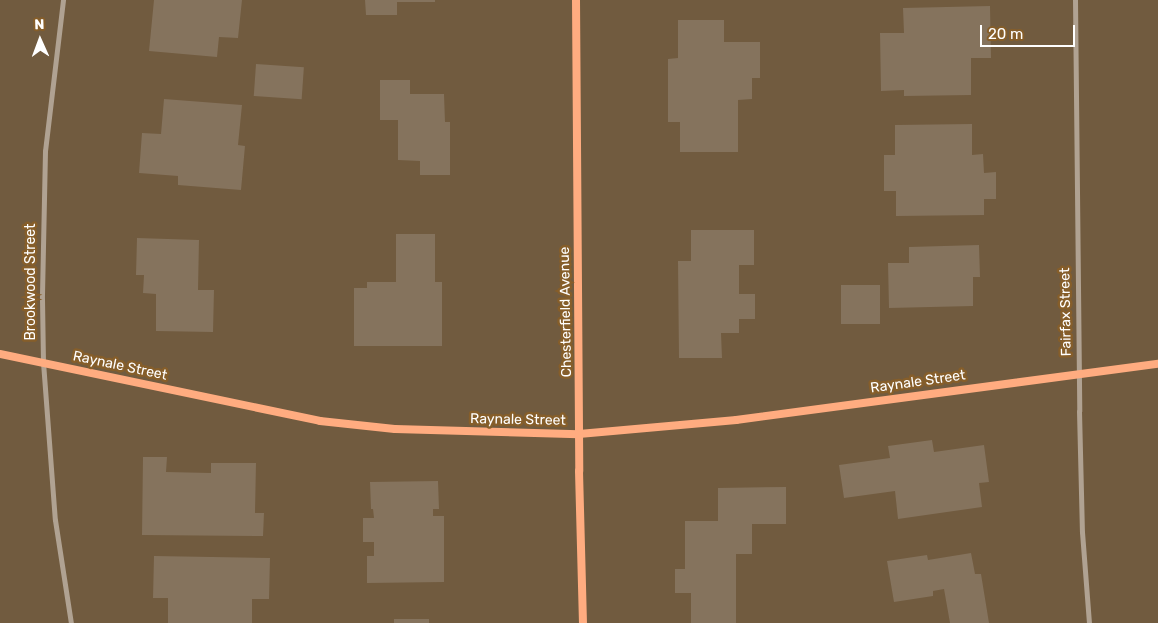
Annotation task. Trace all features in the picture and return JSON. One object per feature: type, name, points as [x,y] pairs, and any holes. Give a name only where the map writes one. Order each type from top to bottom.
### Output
[{"type":"street","name":"Brookwood Street","points":[[63,0],[45,152],[41,243],[43,362],[55,520],[71,623]]},
{"type":"street","name":"Chesterfield Avenue","points":[[576,0],[579,434],[583,623]]},
{"type":"street","name":"Fairfax Street","points":[[1075,0],[1078,374],[1082,532],[1089,623]]},
{"type":"street","name":"Raynale Street","points":[[0,354],[320,421],[395,429],[579,434],[736,420],[1158,364]]},
{"type":"building","points":[[154,0],[242,0],[238,38],[219,37],[217,57],[149,51]]},
{"type":"building","points":[[365,0],[435,0],[435,2],[397,2],[397,15],[366,15]]},
{"type":"building","points":[[990,6],[991,58],[971,58],[971,95],[904,96],[904,90],[881,91],[880,33],[904,33],[903,8]]},
{"type":"building","points":[[678,20],[724,20],[724,42],[760,42],[760,78],[752,78],[752,99],[738,100],[738,152],[680,152],[680,122],[668,122],[668,59],[678,58]]},
{"type":"building","points":[[256,64],[304,67],[302,99],[254,96]]},
{"type":"building","points":[[380,80],[410,80],[410,94],[444,94],[445,122],[450,122],[450,175],[420,175],[420,161],[398,160],[398,120],[380,120]]},
{"type":"building","points":[[164,99],[242,105],[238,145],[245,146],[241,190],[178,185],[178,176],[139,173],[142,133],[161,134]]},
{"type":"building","points":[[972,124],[972,155],[983,154],[984,173],[996,172],[996,199],[984,199],[984,215],[896,216],[896,191],[884,191],[884,155],[895,155],[895,125]]},
{"type":"building","points":[[691,230],[754,230],[754,265],[739,265],[739,294],[755,294],[755,319],[739,319],[739,333],[721,333],[722,358],[679,358],[678,261],[691,261]]},
{"type":"building","points":[[396,234],[435,234],[435,282],[442,282],[442,346],[354,346],[354,288],[367,288],[367,282],[396,282]]},
{"type":"building","points":[[137,238],[199,240],[198,290],[214,290],[213,332],[156,331],[156,294],[143,293],[144,275],[136,275]]},
{"type":"building","points":[[979,245],[980,277],[973,277],[973,306],[889,308],[888,263],[909,263],[909,247]]},
{"type":"building","points":[[841,285],[880,285],[880,324],[841,324]]},
{"type":"building","points":[[932,440],[934,452],[984,445],[989,482],[979,483],[982,507],[898,519],[895,491],[844,498],[839,465],[890,458],[888,446]]},
{"type":"building","points":[[143,457],[167,457],[166,472],[211,473],[211,463],[256,463],[255,513],[264,513],[263,536],[142,535]]},
{"type":"building","points":[[438,481],[439,509],[433,509],[433,516],[444,516],[444,582],[367,583],[367,556],[374,556],[374,542],[363,542],[363,518],[374,518],[373,509],[371,509],[370,482]]},
{"type":"building","points":[[786,487],[786,524],[752,524],[752,554],[736,554],[736,623],[691,623],[691,593],[675,593],[675,569],[685,569],[685,521],[718,521],[718,488]]},
{"type":"building","points":[[971,553],[975,574],[981,574],[989,623],[950,623],[944,589],[933,591],[933,596],[894,602],[887,561],[927,555],[928,560]]},
{"type":"building","points":[[154,556],[270,558],[269,599],[252,599],[252,623],[168,623],[168,598],[153,598]]},
{"type":"building","points":[[394,619],[429,619],[429,623],[394,623]]},
{"type":"cycle path","points":[[576,0],[579,471],[583,623]]},
{"type":"cycle path","points":[[0,354],[320,421],[395,429],[579,434],[736,420],[1158,364]]}]
